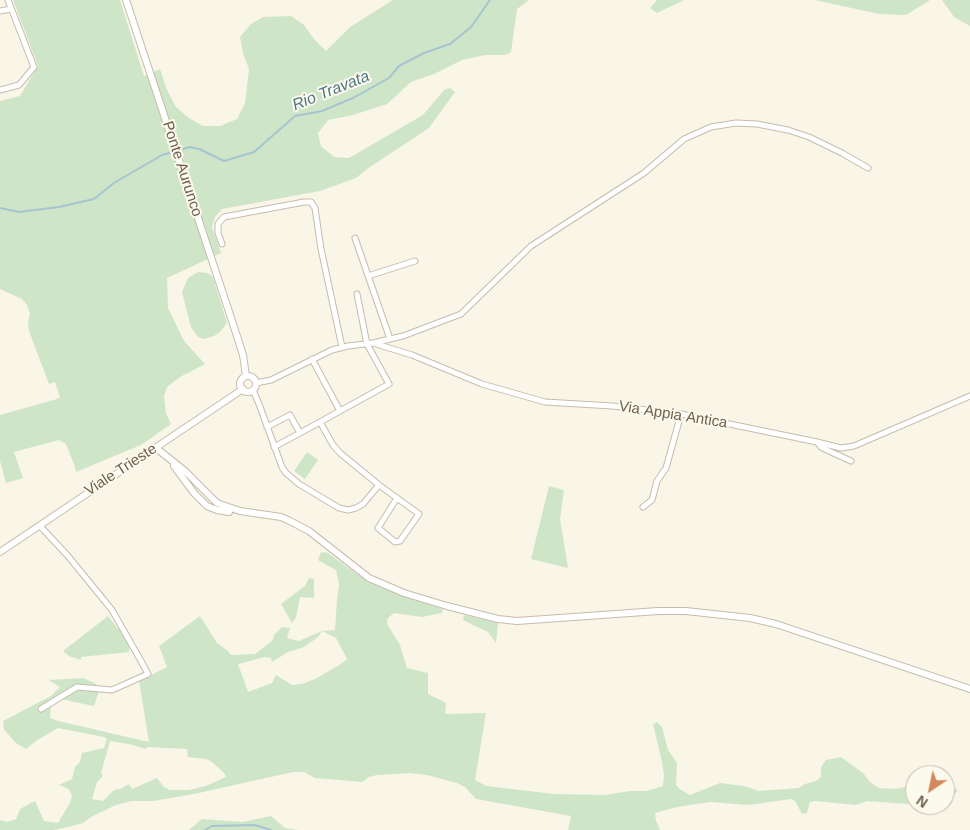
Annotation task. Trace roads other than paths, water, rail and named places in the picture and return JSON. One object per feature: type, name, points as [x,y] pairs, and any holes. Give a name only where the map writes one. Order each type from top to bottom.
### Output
[{"type":"street","points":[[0,90],[19,85],[34,67],[8,0]]},
{"type":"street","name":"Ponte Aurunco","points":[[126,0],[241,349],[246,376]]},
{"type":"street","points":[[0,11],[12,9]]},
{"type":"street","points":[[370,344],[390,339],[460,314],[531,246],[644,172],[684,139],[711,127],[757,124],[788,130],[817,141],[868,168]]},
{"type":"street","points":[[222,244],[218,233],[218,224],[224,217],[311,202],[315,208],[321,248],[342,347]]},
{"type":"street","points":[[355,238],[390,339]]},
{"type":"street","points":[[368,276],[415,261]]},
{"type":"street","points":[[274,447],[389,384],[370,344],[357,294]]},
{"type":"street","name":"Via Appia Antica","points":[[256,383],[271,380],[342,347],[370,344],[412,355],[482,384],[536,400],[555,404],[622,406],[681,414],[842,448],[970,396]]},
{"type":"street","points":[[312,360],[340,411]]},
{"type":"street","points":[[253,390],[246,391],[243,389],[241,382],[246,376],[253,377],[256,383],[253,390],[274,447],[282,467],[292,479],[344,510],[356,508],[363,504],[379,485]]},
{"type":"street","name":"Viale Trieste","points":[[0,552],[243,389]]},
{"type":"street","points":[[643,507],[652,500],[657,481],[666,468],[681,414]]},
{"type":"street","points":[[267,427],[290,415],[300,433]]},
{"type":"street","points":[[320,422],[333,445],[340,453],[419,514],[400,541],[395,542],[378,528],[397,498]]},
{"type":"street","points":[[817,442],[821,447],[852,461]]},
{"type":"street","points":[[156,448],[172,462],[207,506],[217,510],[240,511],[290,520],[309,532],[369,578],[404,593],[470,613],[518,622],[658,611],[686,611],[750,618],[776,624],[970,689]]},
{"type":"street","points":[[40,526],[68,556],[112,610],[148,674],[112,690],[77,687],[41,709]]},
{"type":"waterway","name":"Rio Travata","points":[[0,208],[19,212],[59,207],[94,199],[114,183],[162,155],[190,147],[199,149],[224,161],[254,152],[295,116],[322,111],[353,98],[389,78],[399,66],[424,53],[450,44],[471,27],[490,0]]},
{"type":"waterway","points":[[205,830],[212,826],[255,825],[271,830]]}]
